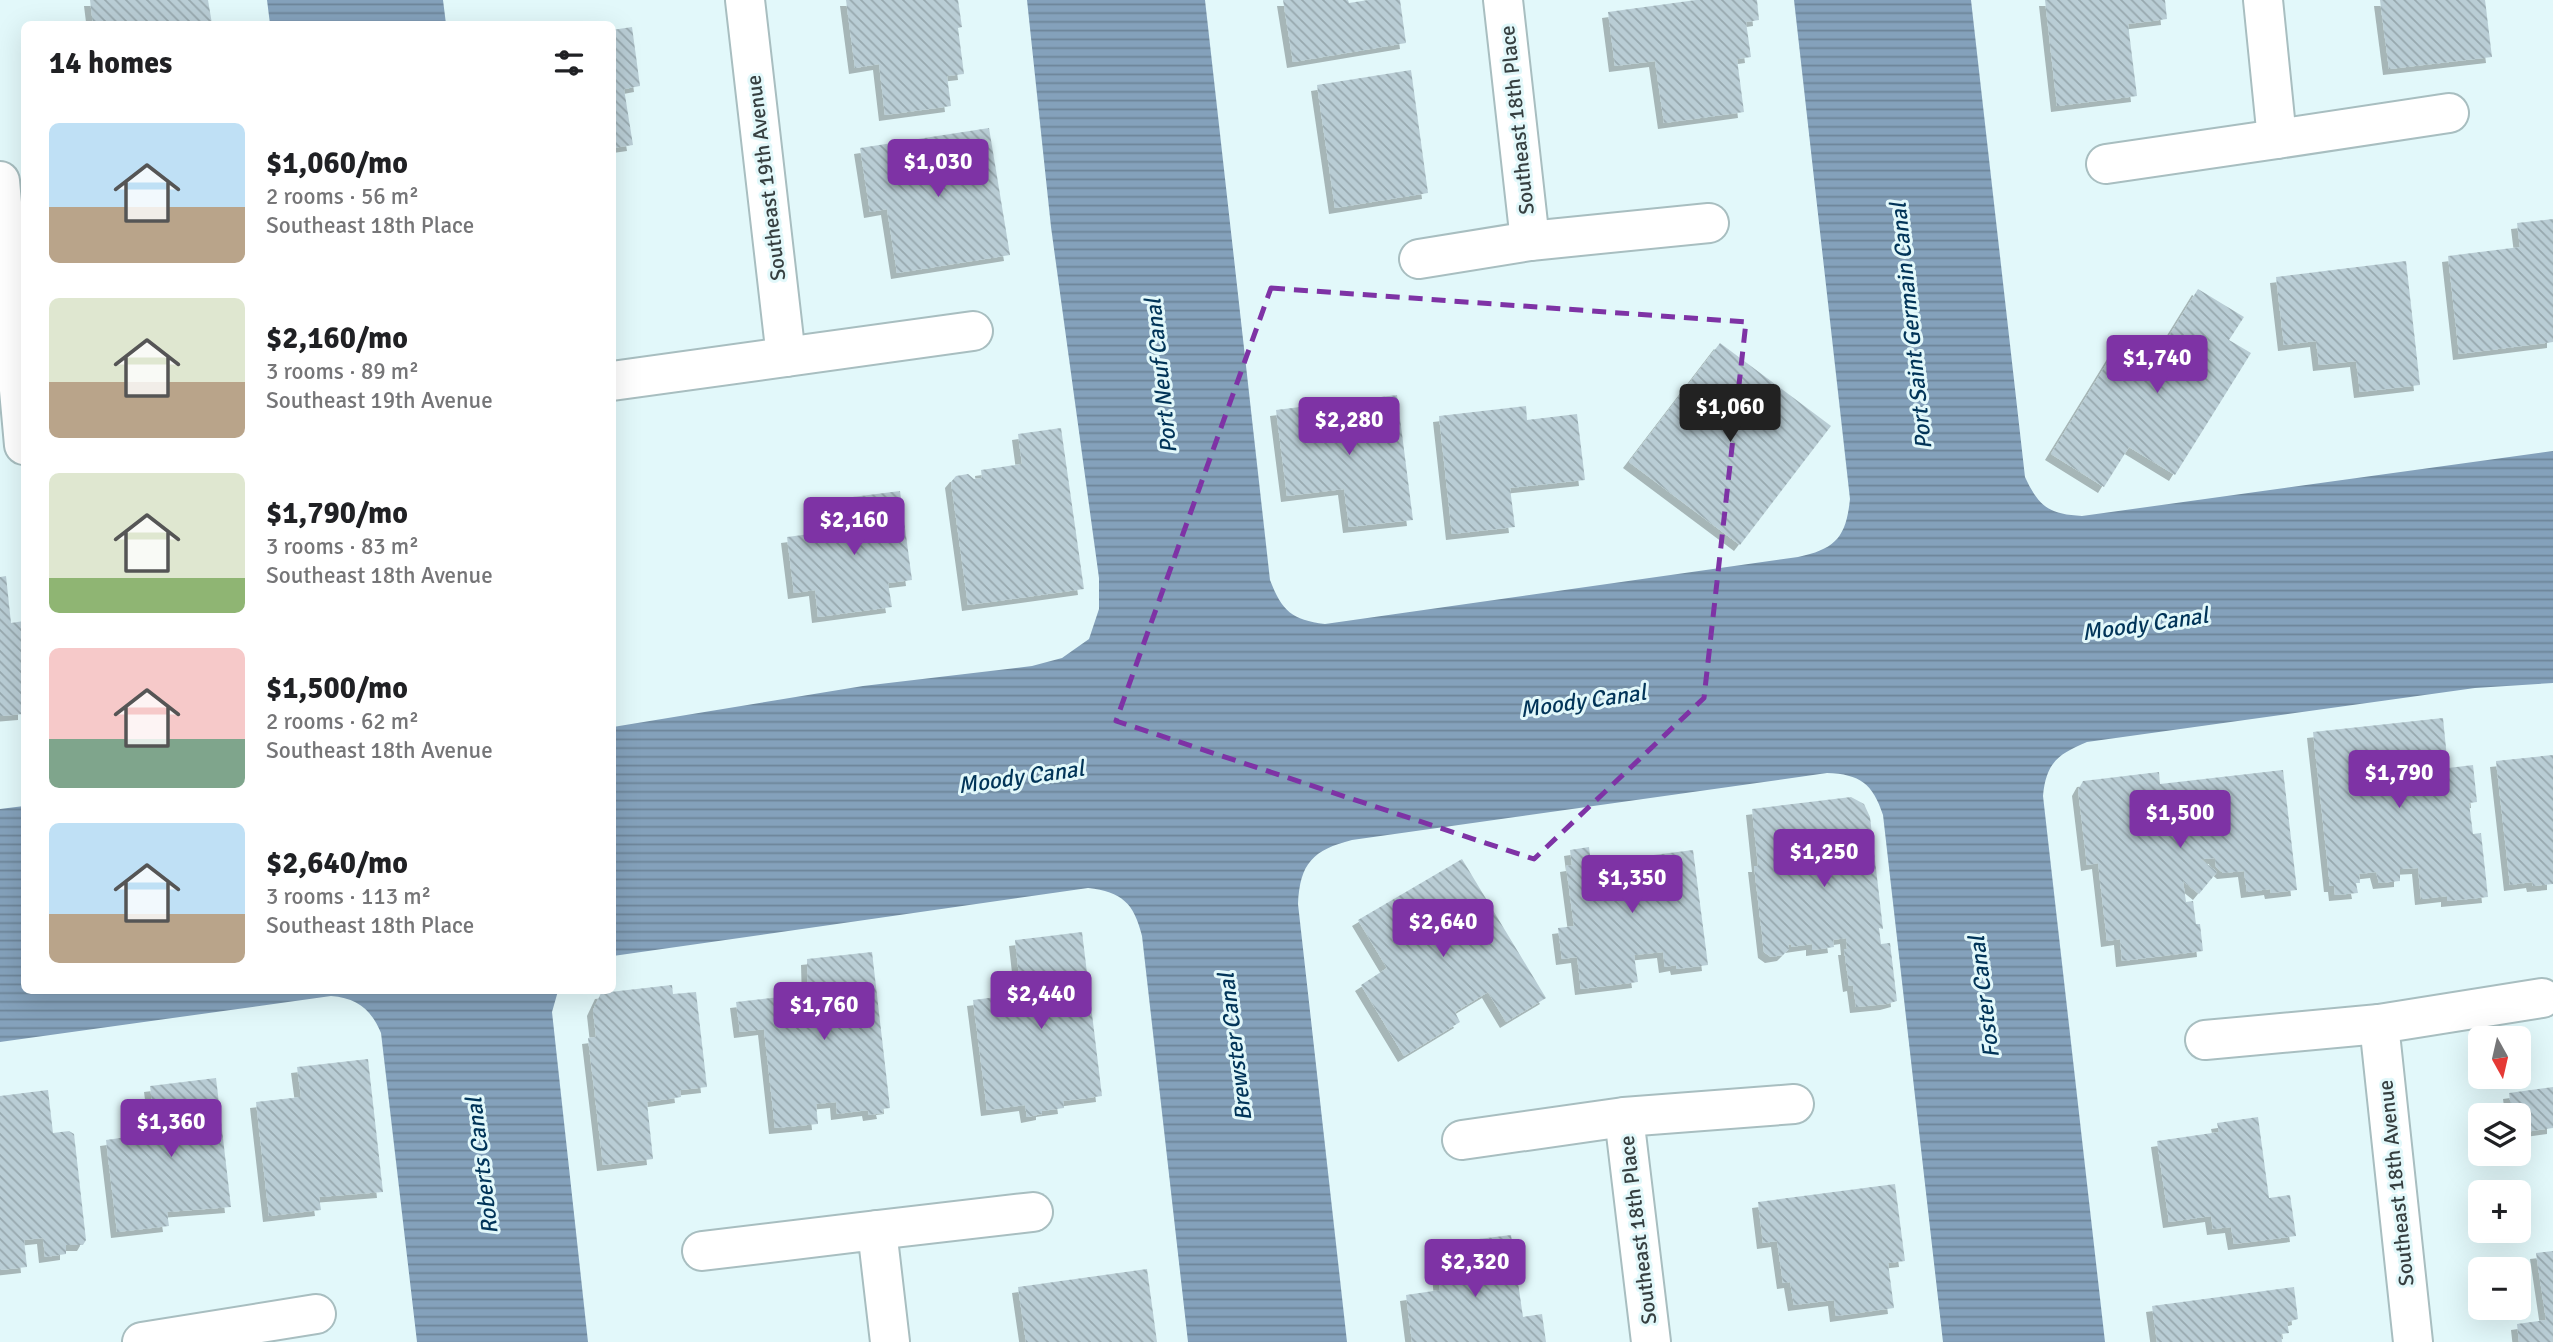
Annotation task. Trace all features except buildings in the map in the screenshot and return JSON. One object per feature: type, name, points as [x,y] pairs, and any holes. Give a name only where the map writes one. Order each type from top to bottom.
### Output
[{"type":"street","name":"Southeast 19th Avenue","points":[[745,0],[786,357]]},
{"type":"street","name":"Southeast 18th Place","points":[[1503,0],[1530,241]]},
{"type":"street","points":[[2263,0],[2277,139]]},
{"type":"street","points":[[2106,164],[2449,113]]},
{"type":"street","points":[[0,181],[21,414]]},
{"type":"street","name":"Southeast 18th Place","points":[[1419,259],[1530,241],[1709,223]]},
{"type":"street","points":[[616,380],[973,331]]},
{"type":"street","points":[[0,461],[21,449]]},
{"type":"street","points":[[2205,1040],[2379,1024],[2542,998]]},
{"type":"street","name":"Southeast 18th Avenue","points":[[2379,1024],[2413,1342]]},
{"type":"street","name":"Southeast 18th Place","points":[[1462,1140],[1625,1118],[1794,1104]]},
{"type":"street","name":"Southeast 18th Place","points":[[1625,1118],[1651,1342]]},
{"type":"street","points":[[702,1251],[1033,1212]]},
{"type":"street","points":[[877,1230],[890,1342]]},
{"type":"street","points":[[142,1342],[316,1314]]},
{"type":"highlighted area","points":[[1271,288],[1746,322],[1704,698],[1534,859],[1116,721]]},
{"type":"water","points":[[267,0],[443,0],[446,21],[270,21]]},
{"type":"water","points":[[1027,0],[1205,0],[1270,580],[1279,599],[1290,612],[1304,620],[1325,624],[1811,554],[1830,545],[1842,532],[1850,499],[1794,0],[1971,0],[2025,477],[2040,502],[2053,511],[2082,516],[2553,451],[2553,683],[2475,688],[2087,742],[2055,761],[2047,775],[2043,796],[2105,1342],[1943,1342],[1883,815],[1875,796],[1864,783],[1848,776],[1827,773],[1352,840],[1327,848],[1311,860],[1302,878],[1298,904],[1347,1342],[1188,1342],[1142,936],[1135,915],[1118,896],[1088,888],[616,956],[616,727],[863,686],[1032,666],[1062,658],[1089,639],[1099,609],[1099,578],[1051,227]]},
{"type":"water","name":"Roberts Canal","points":[[21,806],[21,994],[557,994],[552,1012],[588,1342],[417,1342],[381,1033],[373,1017],[356,1002],[331,996],[0,1042],[0,809]]},
{"type":"water label","name":"Port Saint Germain Canal","points":[[1911,326]]},
{"type":"water label","name":"Port Neuf Canal","points":[[1161,376]]},
{"type":"water label","name":"Moody Canal","points":[[2145,624]]},
{"type":"water label","name":"Moody Canal","points":[[1583,701]]},
{"type":"water label","name":"Moody Canal","points":[[1021,777]]},
{"type":"water label","name":"Foster Canal","points":[[1984,997]]},
{"type":"water label","name":"Brewster Canal","points":[[1235,1047]]}]
